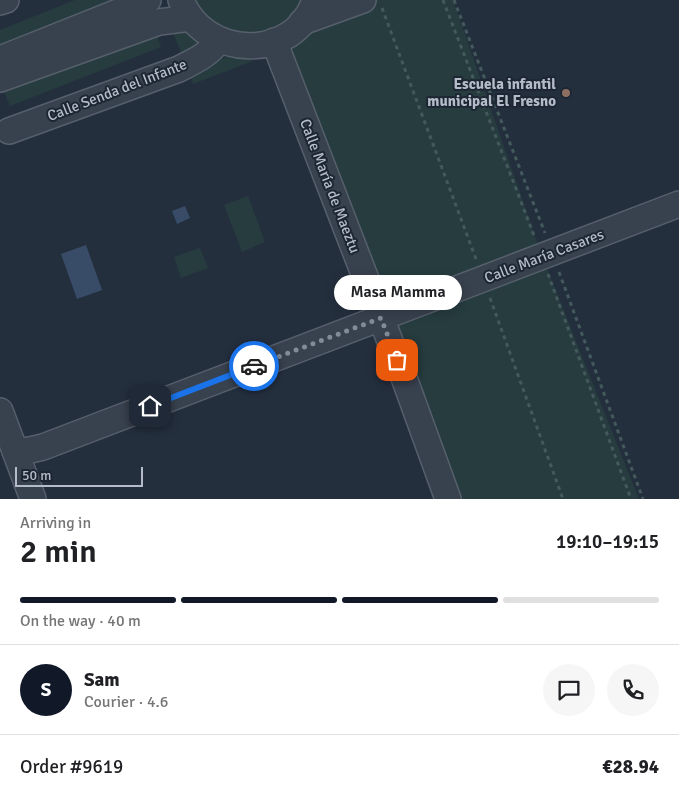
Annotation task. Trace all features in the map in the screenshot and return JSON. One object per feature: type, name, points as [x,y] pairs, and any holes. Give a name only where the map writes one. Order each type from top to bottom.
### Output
[{"type":"street","points":[[0,2],[6,0]]},
{"type":"street","points":[[0,59],[148,0]]},
{"type":"street","points":[[0,79],[159,22],[186,9],[203,31],[219,40],[237,46],[256,46],[289,34],[302,22],[313,6],[314,0]]},
{"type":"street","points":[[302,22],[363,0]]},
{"type":"street","name":"Calle Senda del Infante","points":[[9,131],[179,69],[199,59],[214,48],[219,40]]},
{"type":"street","name":"Calle María de Maeztu","points":[[274,41],[381,318],[448,499]]},
{"type":"street","name":"Calle María Casares","points":[[15,451],[30,450],[43,446],[679,204]]},
{"type":"street","points":[[0,411],[33,499]]},
{"type":"path","points":[[379,0],[563,499]]},
{"type":"green space","points":[[75,0],[127,0],[0,50],[0,30]]},
{"type":"green space","points":[[195,0],[302,0],[291,16],[271,28],[260,31],[237,32],[226,29],[216,23],[205,14]]},
{"type":"green space","points":[[363,0],[453,0],[542,256],[639,499],[448,499],[274,41]]},
{"type":"green space","points":[[170,26],[186,30],[198,40],[198,47],[183,57]]},
{"type":"green space","points":[[155,30],[161,47],[10,106],[3,89]]},
{"type":"green space","points":[[234,54],[253,61],[193,84],[190,72]]},
{"type":"green space","points":[[248,196],[265,242],[242,252],[224,205]]},
{"type":"green space","points":[[200,248],[208,268],[181,278],[174,257]]},
{"type":"water","points":[[185,206],[190,218],[177,224],[172,211]]},
{"type":"water","points":[[86,245],[102,290],[77,299],[61,254]]},
{"type":"way so far","points":[[254,366],[381,318],[397,360]]},
{"type":"place","name":"Escuela infantil municipal El Fresno","points":[[566,93]]},
{"type":"place","name":"Masa Mamma","points":[[397,360]]},
{"type":"route","points":[[150,406],[254,366]]}]
